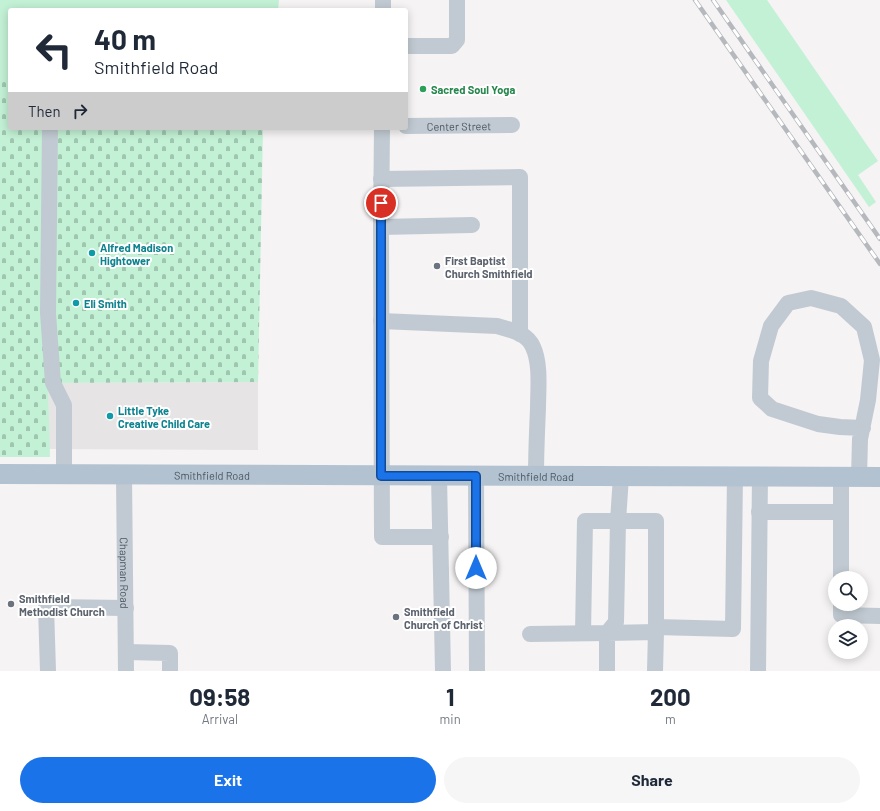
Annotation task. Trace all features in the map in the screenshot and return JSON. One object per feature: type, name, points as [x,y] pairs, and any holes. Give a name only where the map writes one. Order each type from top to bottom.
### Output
[{"type":"main road","name":"Smithfield Road","points":[[0,474],[124,476],[880,477]]},
{"type":"street","points":[[408,46],[452,46],[457,40],[457,0]]},
{"type":"street","name":"Center Street","points":[[408,126],[512,125]]},
{"type":"street","points":[[50,130],[48,313],[53,383],[64,405],[64,474]]},
{"type":"street","points":[[382,130],[382,537],[441,537]]},
{"type":"street","points":[[382,179],[520,177],[520,334]]},
{"type":"street","points":[[381,227],[472,226]]},
{"type":"street","points":[[841,571],[841,512],[863,428],[868,400],[872,360],[864,327],[841,306],[811,298],[788,303],[771,326],[761,361],[760,398],[772,409],[818,424],[863,428]]},
{"type":"street","points":[[381,321],[497,326],[514,330],[525,337],[533,347],[537,362],[536,476]]},
{"type":"street","name":"Chapman Road","points":[[124,476],[126,671]]},
{"type":"street","points":[[439,476],[443,671]]},
{"type":"street","points":[[476,476],[477,671]]},
{"type":"street","points":[[607,671],[607,633],[616,622],[618,521],[621,476]]},
{"type":"street","points":[[530,634],[733,629],[735,476]]},
{"type":"street","points":[[758,671],[760,476]]},
{"type":"street","points":[[759,512],[841,512]]},
{"type":"street","points":[[583,633],[586,521],[656,520],[655,671]]},
{"type":"street","points":[[48,671],[46,607],[126,608]]},
{"type":"street","points":[[841,611],[841,615],[880,616]]},
{"type":"street","points":[[126,652],[170,653],[170,671]]},
{"type":"shaded area","points":[[258,382],[258,450],[49,449],[48,383]]},
{"type":"green space","points":[[0,0],[279,0],[278,8],[8,8],[8,79],[0,79]]},
{"type":"green space","points":[[726,0],[767,0],[878,161],[858,175],[876,202],[869,207]]},
{"type":"green space","points":[[0,79],[8,79],[8,130],[263,130],[258,382],[48,383],[50,457],[0,457]]},
{"type":"railway","points":[[695,0],[880,264]]},
{"type":"railway","points":[[713,0],[880,239]]},
{"type":"place","name":"Sacred Soul Yoga","points":[[423,89]]},
{"type":"place","name":"Alfred Madison Hightower","points":[[92,253]]},
{"type":"place","name":"First Baptist Church Smithfield","points":[[437,266]]},
{"type":"place","name":"Eli Smith","points":[[76,303]]},
{"type":"place","name":"Little Tyke Creative Child Care","points":[[110,416]]},
{"type":"place","name":"Smithfield Methodist Church","points":[[11,604]]},
{"type":"place","name":"Smithfield Church of Christ","points":[[396,617]]},
{"type":"route","points":[[381,203],[381,476],[476,476],[476,568]]}]
